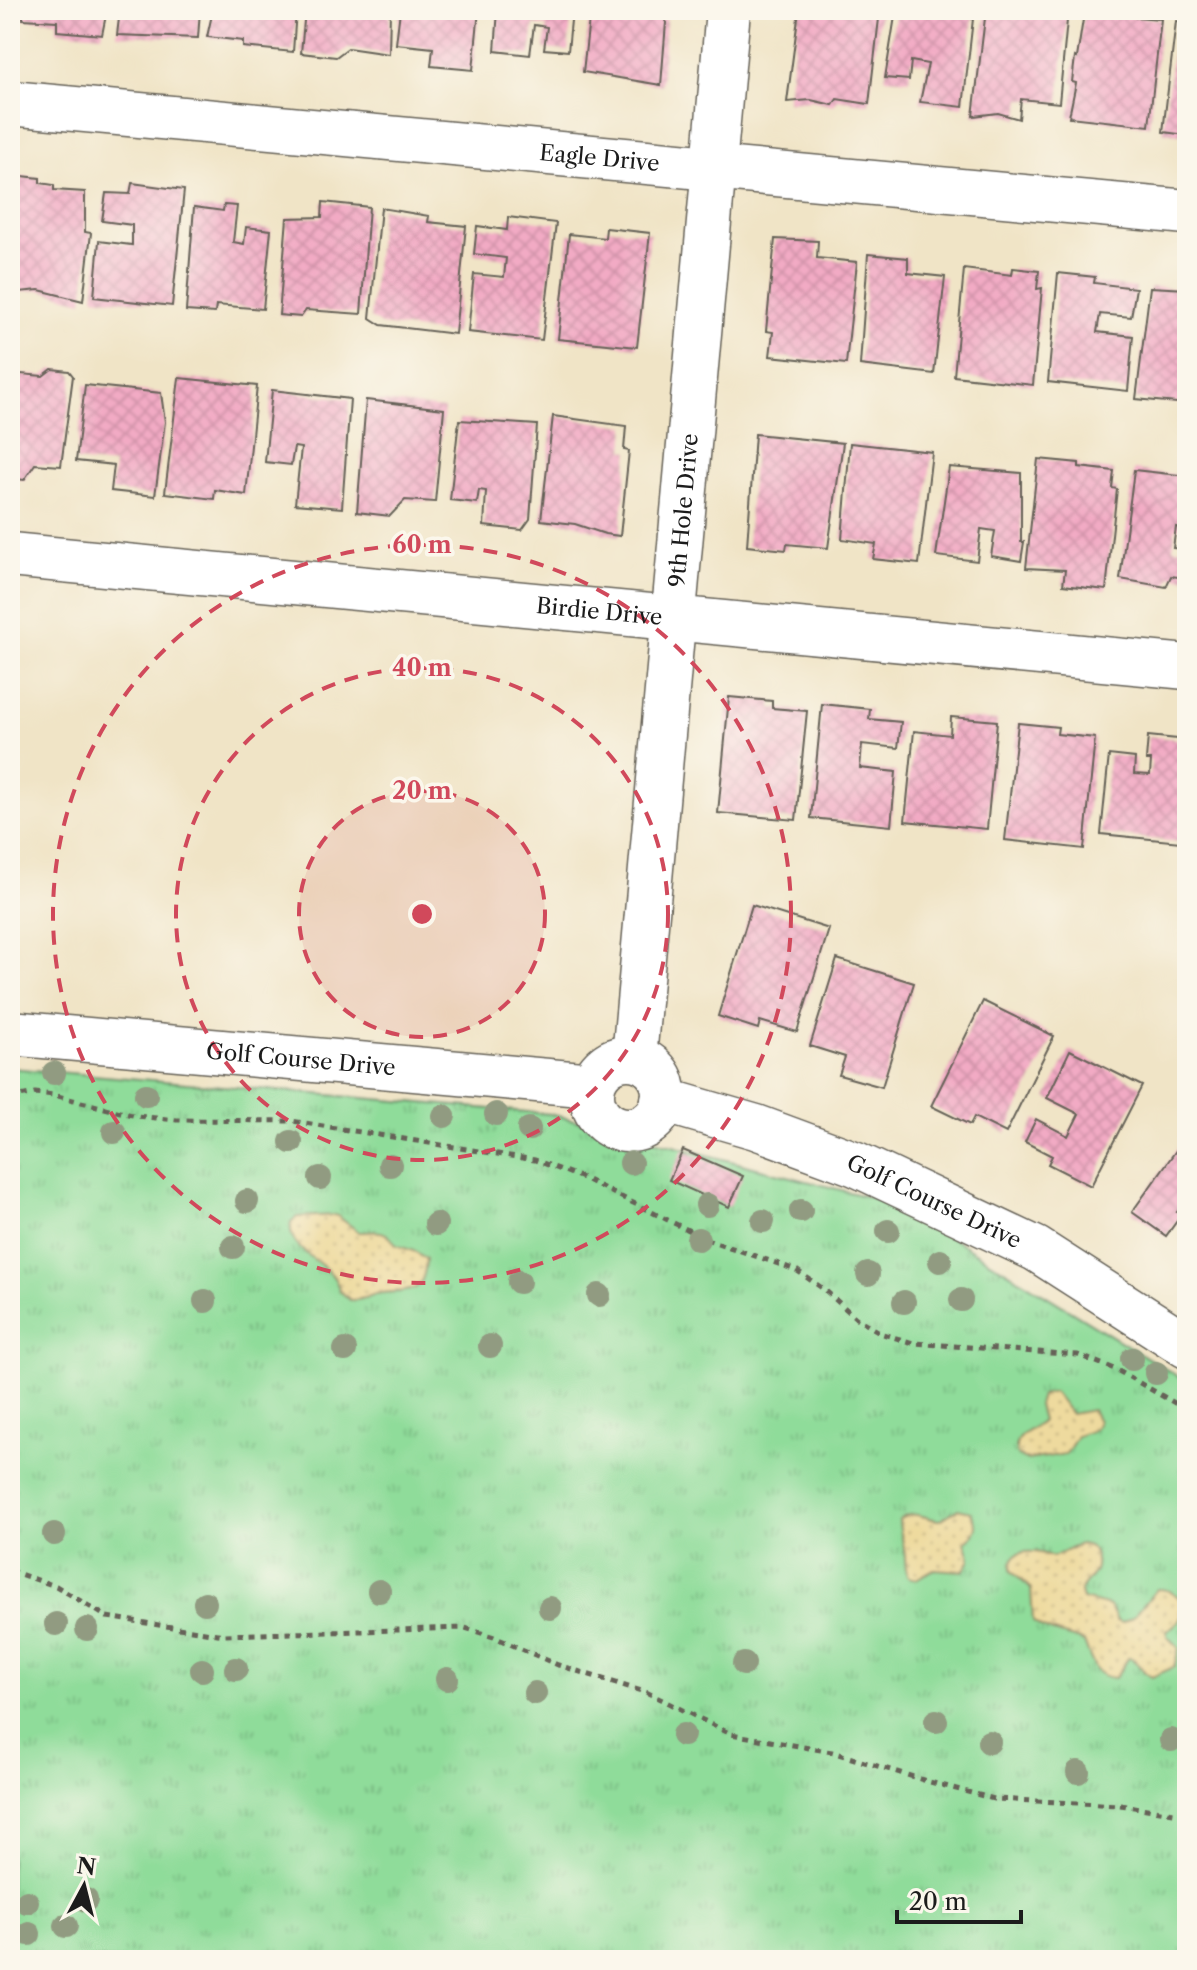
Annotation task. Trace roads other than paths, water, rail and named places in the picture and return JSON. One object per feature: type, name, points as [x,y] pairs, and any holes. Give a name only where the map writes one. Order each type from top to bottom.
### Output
[{"type":"street","name":"9th Hole Drive","points":[[634,1058],[728,10]]},
{"type":"street","name":"Eagle Drive","points":[[10,103],[1187,212]]},
{"type":"street","name":"Birdie Drive","points":[[10,555],[1187,667]]},
{"type":"street","name":"Golf Course Drive","points":[[10,1033],[593,1085]]},
{"type":"street","points":[[634,1058],[653,1069],[663,1088],[663,1100],[653,1120],[643,1126],[621,1129],[601,1118],[595,1107],[593,1085],[597,1075],[613,1061],[634,1058]]},
{"type":"street","name":"Golf Course Drive","points":[[663,1100],[756,1127],[870,1171],[1036,1249],[1187,1346]]}]
